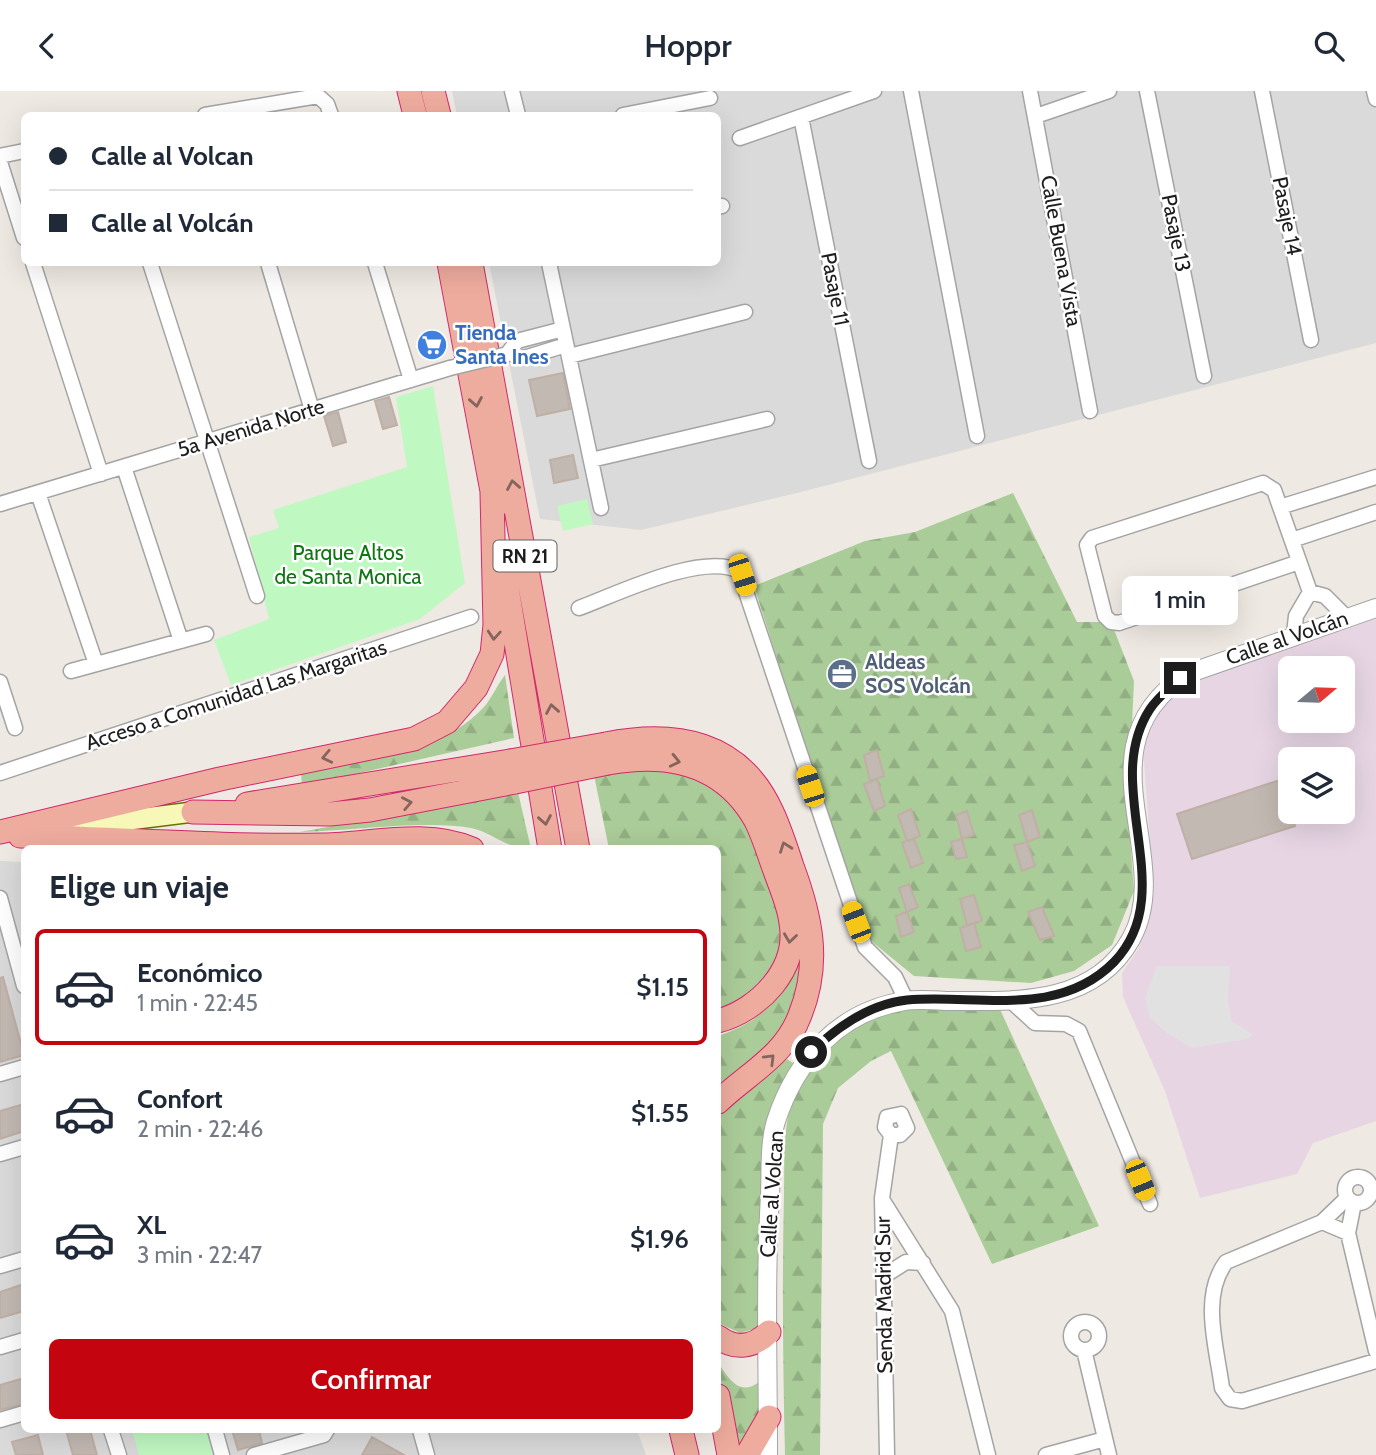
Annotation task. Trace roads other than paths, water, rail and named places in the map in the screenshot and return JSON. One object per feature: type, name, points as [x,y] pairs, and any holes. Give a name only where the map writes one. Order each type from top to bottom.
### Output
[{"type":"highway","points":[[409,91],[414,112]]},
{"type":"highway","points":[[433,91],[438,112]]},
{"type":"highway","name":"RN 21","points":[[450,266],[492,493],[549,845]]},
{"type":"highway","name":"RN 21","points":[[472,266],[577,845]]},
{"type":"highway","points":[[3,835],[220,779],[414,739],[447,722],[476,688],[492,655],[495,625],[492,493]]},
{"type":"highway","points":[[193,812],[512,772],[607,753],[642,737],[674,738],[706,748],[731,761],[758,786],[772,811],[803,896],[812,934],[814,958],[809,988],[800,1017],[790,1036],[769,1061],[721,1100]]},
{"type":"highway","points":[[607,753],[671,758],[714,776],[736,794],[759,828],[787,905],[792,937],[781,973],[773,986],[744,1012],[721,1020]]},
{"type":"highway","points":[[3,835],[324,845],[421,839],[460,845]]},
{"type":"highway","points":[[721,1339],[730,1344],[747,1345],[769,1332]]},
{"type":"highway","points":[[721,1412],[729,1455]]},
{"type":"highway","points":[[759,1451],[769,1417]]},
{"type":"highway","points":[[682,1433],[687,1455]]},
{"type":"highway","points":[[710,1433],[715,1455]]},
{"type":"main road","points":[[3,835],[193,812]]},
{"type":"street","points":[[512,91],[517,112]]},
{"type":"street","points":[[740,138],[874,91]]},
{"type":"street","points":[[911,91],[977,436]]},
{"type":"street","name":"Calle Buena Vista","points":[[1030,91],[1090,411]]},
{"type":"street","points":[[1036,116],[1109,91]]},
{"type":"street","name":"Pasaje 13","points":[[1147,91],[1204,376]]},
{"type":"street","name":"Pasaje 14","points":[[1262,91],[1311,340]]},
{"type":"street","points":[[1374,91],[1376,99]]},
{"type":"street","points":[[234,112],[318,96],[327,104],[330,112]]},
{"type":"street","points":[[638,112],[710,98]]},
{"type":"street","name":"Pasaje 11","points":[[801,117],[869,461]]},
{"type":"street","points":[[21,152],[0,159],[21,228]]},
{"type":"street","points":[[34,266],[101,474]]},
{"type":"street","points":[[151,266],[257,596]]},
{"type":"street","points":[[269,266],[312,410]]},
{"type":"street","points":[[376,266],[411,380]]},
{"type":"street","points":[[551,266],[601,508]]},
{"type":"street","name":"5a Avenida Norte","points":[[0,504],[450,368],[506,354],[524,358],[568,351],[745,312]]},
{"type":"street","name":"5a Avenida Norte","points":[[506,354],[517,341],[563,329]]},
{"type":"street","points":[[591,460],[767,419]]},
{"type":"street","points":[[124,467],[181,641]]},
{"type":"street","points":[[1280,507],[1376,477]]},
{"type":"street","points":[[1299,562],[1119,623],[1111,622],[1105,616],[1087,552],[1092,538],[1263,483],[1275,490],[1310,592]]},
{"type":"street","points":[[38,493],[96,664]]},
{"type":"street","points":[[1292,540],[1376,512]]},
{"type":"street","points":[[579,608],[694,568],[721,566],[739,571],[865,947],[895,977],[906,1000]]},
{"type":"street","points":[[1310,592],[1325,596],[1346,617]]},
{"type":"street","points":[[1294,634],[1296,616],[1310,592]]},
{"type":"street","name":"Calle al Volcán","points":[[906,1000],[1011,1001],[1059,995],[1081,986],[1103,972],[1131,939],[1141,912],[1143,892],[1133,763],[1136,742],[1155,702],[1187,674],[1294,634],[1376,608]]},
{"type":"street","name":"Acceso a Comunidad Las Margaritas","points":[[0,773],[471,617]]},
{"type":"street","points":[[71,671],[206,634]]},
{"type":"street","points":[[0,682],[15,728]]},
{"type":"street","points":[[0,898],[21,975]]},
{"type":"street","points":[[8,927],[21,928]]},
{"type":"street","name":"Calle al Volcan","points":[[769,1417],[767,1238],[775,1123],[801,1065],[832,1032],[870,1010],[906,1000]]},
{"type":"street","points":[[1011,1001],[1035,1023],[1066,1024],[1079,1031],[1150,1204]]},
{"type":"street","points":[[0,1074],[21,1068]]},
{"type":"street","name":"Senda Madrid Sur","points":[[887,1455],[882,1198],[891,1135]]},
{"type":"street","points":[[0,1154],[21,1148]]},
{"type":"street","points":[[882,1198],[952,1311],[988,1455]]},
{"type":"street","points":[[1376,1351],[1348,1233],[1351,1201],[1322,1222],[1226,1262],[1215,1276],[1210,1293],[1222,1388],[1230,1399],[1242,1401],[1376,1361]]},
{"type":"street","points":[[1322,1222],[1348,1233]]},
{"type":"street","points":[[0,1266],[21,1260]]},
{"type":"street","points":[[884,1276],[906,1262],[923,1263]]},
{"type":"street","points":[[0,1347],[21,1341]]},
{"type":"street","points":[[1084,1350],[1109,1455]]},
{"type":"street","points":[[0,1420],[21,1414]]},
{"type":"street","points":[[112,1433],[118,1455]]},
{"type":"street","points":[[216,1433],[222,1455]]},
{"type":"street","points":[[254,1455],[325,1433]]},
{"type":"street","points":[[422,1433],[427,1455]]},
{"type":"street","points":[[1046,1455],[1105,1439]]},
{"type":"place","name":"Tienda Santa Ines","points":[[432,345]]},
{"type":"place","name":"Aldeas SOS Volcán","points":[[842,674]]},
{"type":"park label","name":"Parque Altos de Santa Monica","points":[[348,565]]}]
